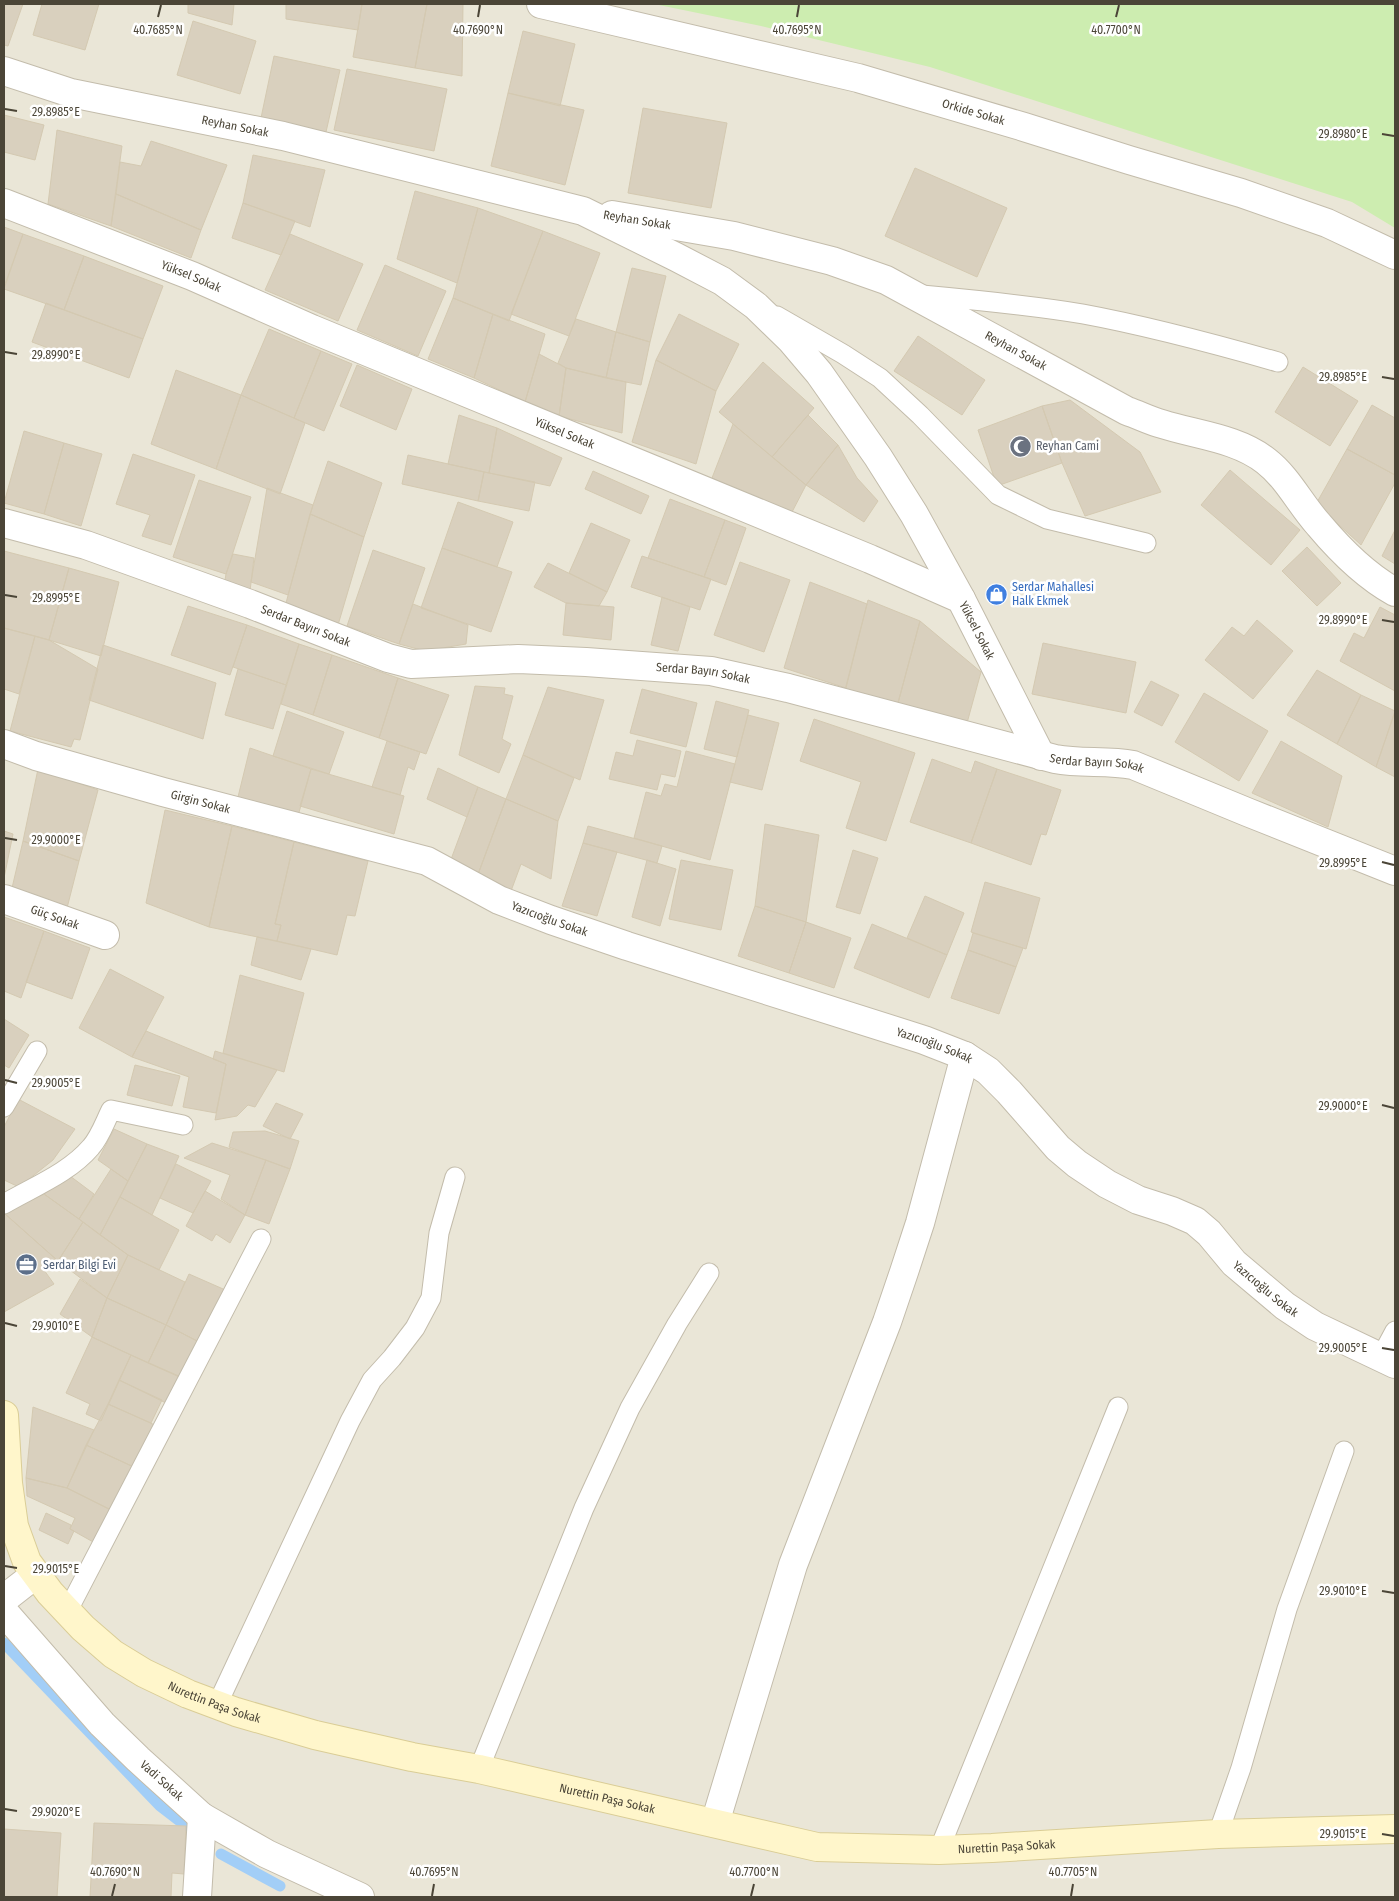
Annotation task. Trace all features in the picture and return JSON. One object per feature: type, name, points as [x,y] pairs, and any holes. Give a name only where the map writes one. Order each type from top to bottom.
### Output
[{"type":"street","name":"Orkide Sokak","points":[[541,4],[858,78],[1024,126],[1327,223],[1395,255]]},
{"type":"street","name":"Reyhan Sokak","points":[[4,71],[20,78],[71,93],[283,136],[582,211],[752,240],[832,261],[886,280],[1127,411],[1161,424],[1240,446],[1265,460],[1284,478],[1325,531],[1364,570],[1395,592]]},
{"type":"street","name":"Yüksel Sokak","points":[[4,203],[192,276],[330,336],[870,559],[961,600],[1041,756]]},
{"type":"street","name":"Reyhan Sokak","points":[[582,211],[722,282],[756,306],[791,340],[819,373],[878,457],[914,514],[961,600]]},
{"type":"street","name":"Serdar Bayırı Sokak","points":[[4,522],[86,545],[241,601],[388,658],[411,664],[518,659],[595,662],[711,671],[788,688],[1041,756],[1064,761],[1114,761],[1134,765],[1395,871]]},
{"type":"street","name":"Girgin Sokak","points":[[4,744],[36,756],[154,789],[398,853]]},
{"type":"street","name":"Yazıcıoğlu Sokak","points":[[398,853],[427,861],[499,900],[551,920],[924,1040],[965,1056],[988,1070],[1058,1148],[1077,1164],[1107,1184],[1138,1200],[1195,1221],[1209,1233],[1234,1264],[1285,1306],[1315,1326],[1388,1360]]},
{"type":"street","name":"Güç Sokak","points":[[4,899],[105,935]]},
{"type":"street","points":[[715,1823],[793,1565],[887,1322],[920,1223],[965,1056]]},
{"type":"street","name":"Nurettin Paşa Sokak","points":[[4,1415],[8,1483],[14,1526],[27,1562],[67,1612],[113,1654],[144,1673],[188,1694],[217,1705],[315,1735],[479,1768],[817,1847],[938,1850],[1218,1834],[1395,1829]]},
{"type":"street","points":[[4,1599],[36,1574]]},
{"type":"street","name":"Vadi Sokak","points":[[4,1612],[102,1724],[138,1760],[202,1817],[267,1854],[360,1897]]},
{"type":"street","points":[[197,1897],[202,1817]]},
{"type":"lane","points":[[914,294],[1012,304],[1084,314],[1219,345],[1278,362]]},
{"type":"lane","points":[[756,306],[809,333],[880,378],[920,415],[998,495],[1047,518],[1146,543]]},
{"type":"lane","points":[[4,1107],[37,1051]]},
{"type":"lane","points":[[4,1204],[72,1165],[91,1147],[111,1110],[182,1125]]},
{"type":"lane","points":[[217,1705],[350,1422],[372,1380],[415,1328],[431,1298],[439,1233],[455,1177]]},
{"type":"lane","points":[[67,1612],[261,1239]]},
{"type":"lane","points":[[479,1768],[584,1508],[626,1417],[676,1324],[709,1273]]},
{"type":"lane","points":[[1388,1360],[1395,1331]]},
{"type":"lane","points":[[938,1850],[1118,1407]]},
{"type":"lane","points":[[1218,1834],[1241,1768],[1287,1610],[1344,1451]]},
{"type":"shaded area","points":[[4,4],[1395,4],[1395,1897],[4,1897]]},
{"type":"green space","points":[[654,4],[1395,4],[1395,228],[1352,202],[930,67],[761,26]]},
{"type":"building","points":[[4,4],[23,4],[8,46],[4,45]]},
{"type":"building","points":[[42,4],[99,4],[85,50],[33,35]]},
{"type":"building","points":[[188,4],[234,4],[232,25],[188,13]]},
{"type":"building","points":[[286,4],[362,4],[358,30],[286,19]]},
{"type":"building","points":[[362,4],[427,4],[415,68],[353,57]]},
{"type":"building","points":[[427,4],[463,4],[462,76],[415,68]]},
{"type":"building","points":[[193,21],[256,41],[240,94],[177,75]]},
{"type":"building","points":[[523,31],[575,44],[560,106],[508,93]]},
{"type":"building","points":[[274,56],[340,70],[326,132],[261,118]]},
{"type":"building","points":[[347,69],[447,89],[434,151],[334,130]]},
{"type":"building","points":[[508,93],[584,110],[565,185],[491,166]]},
{"type":"building","points":[[643,108],[727,123],[711,208],[628,193]]},
{"type":"building","points":[[4,115],[44,125],[35,160],[4,152]]},
{"type":"building","points":[[57,130],[122,146],[111,226],[48,204]]},
{"type":"building","points":[[151,141],[227,165],[201,230],[116,194],[120,162],[141,166]]},
{"type":"building","points":[[253,155],[325,170],[310,227],[243,203]]},
{"type":"building","points":[[915,168],[1007,208],[977,277],[885,236]]},
{"type":"building","points":[[415,191],[478,208],[457,283],[397,259]]},
{"type":"building","points":[[116,194],[201,230],[191,258],[111,226]]},
{"type":"building","points":[[243,203],[295,221],[281,255],[232,238]]},
{"type":"building","points":[[478,208],[543,231],[509,321],[453,298]]},
{"type":"building","points":[[4,227],[23,234],[4,287]]},
{"type":"building","points":[[543,231],[600,253],[569,336],[511,314]]},
{"type":"building","points":[[23,234],[84,256],[64,310],[4,289]]},
{"type":"building","points":[[290,234],[363,264],[338,321],[265,290]]},
{"type":"building","points":[[84,256],[163,286],[143,339],[64,310]]},
{"type":"building","points":[[385,265],[446,291],[418,356],[357,330]]},
{"type":"building","points":[[632,268],[666,276],[650,342],[616,332]]},
{"type":"building","points":[[453,298],[493,314],[474,378],[428,359]]},
{"type":"building","points":[[46,303],[143,339],[129,378],[32,342]]},
{"type":"building","points":[[493,314],[545,334],[525,402],[474,378]]},
{"type":"building","points":[[679,314],[739,344],[716,391],[656,360]]},
{"type":"building","points":[[576,319],[616,332],[606,378],[566,368],[558,363]]},
{"type":"building","points":[[269,329],[321,351],[294,418],[241,395]]},
{"type":"building","points":[[616,332],[650,342],[641,385],[606,378]]},
{"type":"building","points":[[918,336],[985,380],[962,415],[894,371]]},
{"type":"building","points":[[321,351],[352,364],[324,431],[294,418]]},
{"type":"building","points":[[539,354],[566,368],[559,416],[525,402]]},
{"type":"building","points":[[656,360],[716,391],[696,464],[632,442]]},
{"type":"building","points":[[763,362],[814,408],[772,457],[719,412]]},
{"type":"building","points":[[357,365],[412,389],[396,430],[340,406]]},
{"type":"building","points":[[1303,367],[1358,401],[1330,446],[1275,412]]},
{"type":"building","points":[[566,368],[626,382],[622,433],[559,416]]},
{"type":"building","points":[[176,370],[241,395],[216,469],[151,444]]},
{"type":"building","points":[[241,395],[305,423],[280,494],[216,469]]},
{"type":"building","points":[[1070,400],[1140,452],[1161,492],[1085,516],[1062,463],[1042,406]]},
{"type":"building","points":[[1372,405],[1395,418],[1395,475],[1347,449]]},
{"type":"building","name":"Reyhan Cami","points":[[1042,406],[1062,463],[997,486],[978,430]]},
{"type":"building","points":[[459,415],[497,428],[489,473],[448,464]]},
{"type":"building","points":[[808,415],[838,445],[806,485],[772,457]]},
{"type":"building","points":[[733,424],[806,485],[791,514],[712,478]]},
{"type":"building","points":[[497,428],[562,458],[550,486],[489,473]]},
{"type":"building","points":[[24,431],[64,443],[44,514],[4,503]]},
{"type":"building","points":[[64,443],[102,454],[81,526],[44,514]]},
{"type":"building","points":[[838,445],[857,478],[878,501],[864,522],[806,485]]},
{"type":"building","points":[[1347,449],[1395,475],[1395,483],[1361,545],[1316,504]]},
{"type":"building","points":[[133,454],[195,475],[171,545],[142,536],[150,515],[116,504]]},
{"type":"building","points":[[408,455],[484,472],[478,501],[402,484]]},
{"type":"building","points":[[328,461],[382,483],[364,537],[310,514]]},
{"type":"building","points":[[1230,470],[1300,530],[1271,565],[1201,505]]},
{"type":"building","points":[[593,471],[649,496],[641,514],[585,489]]},
{"type":"building","points":[[484,472],[535,482],[529,511],[478,501]]},
{"type":"building","points":[[199,480],[251,497],[226,574],[173,557]]},
{"type":"building","points":[[267,488],[313,505],[288,595],[251,582]]},
{"type":"building","points":[[670,499],[725,520],[704,577],[648,558]]},
{"type":"building","points":[[458,502],[513,522],[497,567],[442,548]]},
{"type":"building","points":[[310,514],[364,537],[338,625],[286,603]]},
{"type":"building","points":[[725,520],[746,528],[726,585],[704,577]]},
{"type":"building","points":[[591,523],[630,540],[607,592],[569,573]]},
{"type":"building","points":[[1395,530],[1395,564],[1382,556]]},
{"type":"building","points":[[1307,547],[1341,583],[1317,606],[1282,571]]},
{"type":"building","points":[[442,548],[512,572],[491,632],[421,608]]},
{"type":"building","points":[[373,550],[425,568],[399,644],[347,626]]},
{"type":"building","points":[[4,551],[69,568],[49,640],[4,628]]},
{"type":"building","points":[[233,554],[254,558],[250,591],[224,586]]},
{"type":"building","points":[[642,556],[711,579],[700,610],[631,587]]},
{"type":"building","points":[[740,562],[790,580],[764,652],[714,635]]},
{"type":"building","points":[[548,563],[607,592],[599,606],[566,603],[534,587]]},
{"type":"building","points":[[69,568],[119,582],[101,656],[49,640]]},
{"type":"building","points":[[810,582],[867,604],[846,688],[784,668]]},
{"type":"building","points":[[662,597],[690,607],[678,651],[651,645]]},
{"type":"building","points":[[868,600],[920,621],[898,703],[844,694]]},
{"type":"building","points":[[566,603],[614,607],[611,640],[563,635]]},
{"type":"building","points":[[413,604],[468,625],[466,644],[425,651],[399,644]]},
{"type":"building","points":[[188,606],[247,625],[230,675],[171,655]]},
{"type":"building","points":[[1380,607],[1395,615],[1395,691],[1340,661],[1354,633],[1364,638]]},
{"type":"building","points":[[1257,620],[1293,651],[1253,699],[1205,660],[1232,627],[1244,636]]},
{"type":"building","points":[[920,621],[981,672],[967,723],[898,703]]},
{"type":"building","points":[[247,625],[299,644],[286,685],[233,667]]},
{"type":"building","points":[[4,628],[35,636],[19,694],[4,689]]},
{"type":"building","points":[[35,636],[49,640],[98,669],[80,740],[74,739],[71,747],[10,731]]},
{"type":"building","points":[[1043,643],[1136,662],[1126,713],[1032,694]]},
{"type":"building","points":[[299,644],[332,655],[313,715],[281,704]]},
{"type":"building","points":[[103,645],[216,683],[203,739],[89,700]]},
{"type":"building","points":[[332,655],[398,678],[379,738],[313,715]]},
{"type":"building","points":[[238,669],[286,685],[273,729],[225,715]]},
{"type":"building","points":[[1317,670],[1361,695],[1337,744],[1287,715]]},
{"type":"building","points":[[398,678],[449,695],[426,754],[379,738]]},
{"type":"building","points":[[1151,681],[1179,695],[1162,726],[1134,712]]},
{"type":"building","points":[[475,686],[505,688],[504,694],[513,696],[502,739],[511,744],[499,773],[459,755]]},
{"type":"building","points":[[548,687],[604,700],[580,780],[523,755]]},
{"type":"building","points":[[642,689],[697,703],[686,747],[630,733]]},
{"type":"building","points":[[1204,693],[1268,731],[1239,781],[1175,742]]},
{"type":"building","points":[[1361,695],[1395,711],[1376,767],[1337,744]]},
{"type":"building","points":[[716,701],[749,710],[737,757],[704,749]]},
{"type":"building","points":[[287,711],[344,732],[329,774],[273,756]]},
{"type":"building","points":[[1395,712],[1395,777],[1376,767]]},
{"type":"building","points":[[748,715],[779,723],[762,790],[730,782]]},
{"type":"building","points":[[814,719],[915,753],[886,841],[846,828],[861,782],[800,761]]},
{"type":"building","points":[[637,740],[681,751],[675,777],[661,774],[657,790],[609,779],[616,752],[633,756]]},
{"type":"building","points":[[387,741],[420,752],[414,770],[408,767],[400,795],[372,787]]},
{"type":"building","points":[[1281,741],[1342,776],[1328,827],[1252,793]]},
{"type":"building","points":[[250,748],[311,769],[298,816],[238,797]]},
{"type":"building","points":[[686,751],[735,764],[710,860],[634,838],[646,792],[661,796],[665,784],[677,787]]},
{"type":"building","points":[[523,755],[574,778],[558,821],[506,799]]},
{"type":"building","points":[[932,759],[971,773],[975,761],[997,769],[971,843],[910,822]]},
{"type":"building","points":[[438,768],[478,787],[467,817],[427,799]]},
{"type":"building","points":[[38,769],[98,790],[79,861],[23,841]]},
{"type":"building","points":[[311,769],[404,796],[394,834],[300,806]]},
{"type":"building","points":[[997,769],[1061,790],[1046,835],[1041,834],[1031,865],[971,843]]},
{"type":"building","points":[[478,787],[506,799],[477,877],[450,862]]},
{"type":"building","points":[[506,799],[558,821],[551,879],[521,864],[511,891],[477,877]]},
{"type":"building","points":[[165,810],[232,826],[209,927],[146,903]]},
{"type":"building","points":[[765,824],[819,835],[806,922],[755,906]]},
{"type":"building","points":[[232,826],[294,842],[275,924],[281,925],[277,941],[209,927]]},
{"type":"building","points":[[588,826],[662,846],[657,863],[583,843]]},
{"type":"building","points":[[4,831],[13,834],[4,878]]},
{"type":"building","points":[[23,841],[79,861],[67,908],[12,888]]},
{"type":"building","points":[[294,842],[368,861],[355,916],[347,915],[337,955],[277,941],[281,925],[275,924]]},
{"type":"building","points":[[583,843],[617,852],[597,916],[562,906]]},
{"type":"building","points":[[853,850],[878,858],[860,914],[836,907]]},
{"type":"building","points":[[647,860],[676,869],[660,926],[632,917]]},
{"type":"building","points":[[681,860],[733,870],[721,930],[669,919]]},
{"type":"building","points":[[985,882],[1040,898],[1026,949],[971,932]]},
{"type":"building","points":[[925,896],[964,913],[947,955],[907,938]]},
{"type":"building","points":[[755,906],[806,922],[789,973],[738,956]]},
{"type":"building","points":[[4,917],[44,931],[21,998],[4,991]]},
{"type":"building","points":[[806,922],[851,938],[834,988],[789,973]]},
{"type":"building","points":[[872,924],[947,955],[929,998],[854,968]]},
{"type":"building","points":[[44,931],[90,948],[72,999],[26,982]]},
{"type":"building","points":[[973,933],[1023,948],[1016,967],[968,950]]},
{"type":"building","points":[[257,937],[311,949],[301,980],[251,965]]},
{"type":"building","points":[[968,950],[1016,967],[999,1014],[951,998]]},
{"type":"building","points":[[110,969],[164,997],[132,1057],[79,1028]]},
{"type":"building","points":[[240,975],[304,993],[284,1072],[223,1053]]},
{"type":"building","points":[[4,1019],[29,1035],[9,1068],[4,1065]]},
{"type":"building","points":[[146,1031],[226,1064],[216,1113],[183,1107],[189,1077],[132,1057]]},
{"type":"building","points":[[215,1051],[277,1070],[255,1107],[248,1105],[237,1116],[215,1120],[226,1064],[213,1059]]},
{"type":"building","points":[[135,1065],[180,1076],[172,1106],[127,1095]]},
{"type":"building","points":[[18,1099],[75,1129],[53,1160],[19,1187],[4,1180],[4,1127]]},
{"type":"building","points":[[276,1103],[303,1114],[290,1139],[263,1126]]},
{"type":"building","points":[[114,1129],[147,1144],[128,1181],[98,1160]]},
{"type":"building","points":[[265,1131],[299,1141],[290,1169],[229,1147],[233,1132]]},
{"type":"building","points":[[212,1143],[266,1160],[245,1215],[221,1199],[230,1175],[184,1158]]},
{"type":"building","points":[[147,1144],[179,1156],[152,1215],[120,1197]]},
{"type":"building","points":[[266,1160],[290,1169],[269,1224],[245,1215]]},
{"type":"building","points":[[176,1164],[211,1181],[193,1213],[160,1198]]},
{"type":"building","points":[[111,1169],[128,1181],[100,1235],[79,1219]]},
{"type":"building","points":[[70,1176],[94,1194],[79,1219],[44,1194]]},
{"type":"building","points":[[205,1191],[245,1215],[230,1243],[216,1234],[212,1241],[186,1226]]},
{"type":"building","points":[[44,1194],[83,1222],[58,1261],[4,1213]]},
{"type":"building","points":[[120,1197],[179,1230],[159,1270],[128,1255],[100,1235]]},
{"type":"building","name":"Serdar Bilgi Evi","points":[[4,1213],[58,1261],[44,1270],[54,1284],[4,1312]]},
{"type":"building","points":[[83,1222],[128,1255],[107,1298],[58,1261]]},
{"type":"building","points":[[128,1255],[185,1282],[166,1325],[107,1298]]},
{"type":"building","points":[[189,1274],[230,1292],[203,1344],[166,1325]]},
{"type":"building","points":[[80,1279],[107,1298],[92,1337],[60,1314]]},
{"type":"building","points":[[107,1298],[166,1325],[148,1363],[92,1337]]},
{"type":"building","points":[[166,1325],[203,1344],[184,1379],[148,1363]]},
{"type":"building","points":[[92,1337],[131,1355],[101,1421],[86,1414],[90,1404],[66,1393]]},
{"type":"building","points":[[131,1355],[181,1377],[168,1404],[119,1380]]},
{"type":"building","points":[[119,1380],[162,1400],[151,1423],[108,1404]]},
{"type":"building","points":[[108,1404],[157,1426],[136,1468],[86,1445]]},
{"type":"building","points":[[33,1407],[94,1430],[67,1488],[26,1478]]},
{"type":"building","points":[[86,1445],[136,1468],[113,1511],[67,1488]]},
{"type":"building","points":[[26,1478],[67,1488],[113,1511],[95,1543],[70,1529],[75,1518],[27,1496]]},
{"type":"building","points":[[46,1513],[71,1525],[70,1529],[74,1531],[68,1544],[39,1530]]},
{"type":"building","points":[[94,1823],[186,1826],[184,1874],[172,1873],[171,1897],[90,1897]]},
{"type":"building","points":[[4,1829],[61,1833],[57,1897],[4,1897]]},
{"type":"waterway","points":[[4,1643],[160,1806],[186,1826]]},
{"type":"waterway","points":[[221,1854],[280,1886]]},
{"type":"place","name":"Reyhan Cami","points":[[1020,446]]},
{"type":"place","name":"Serdar Mahallesi Halk Ekmek","points":[[996,594]]},
{"type":"place","name":"Serdar Bilgi Evi","points":[[27,1265]]}]
